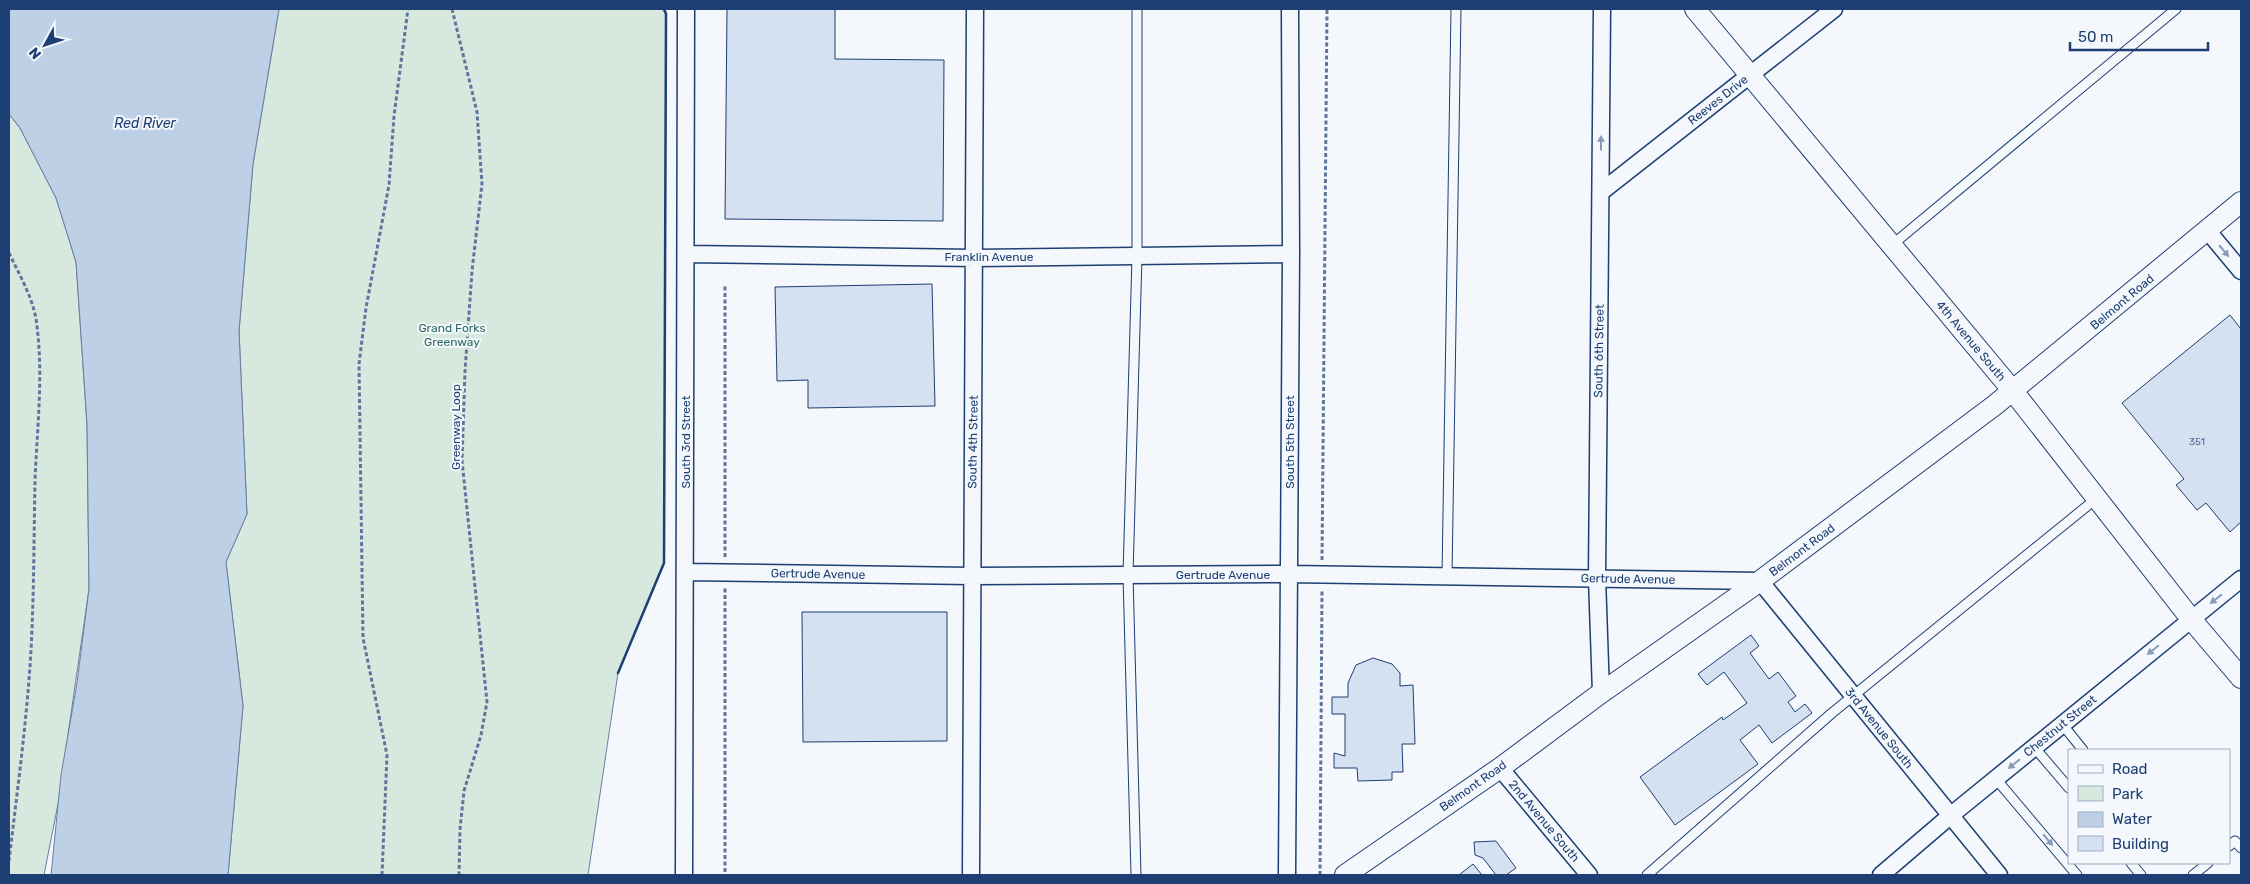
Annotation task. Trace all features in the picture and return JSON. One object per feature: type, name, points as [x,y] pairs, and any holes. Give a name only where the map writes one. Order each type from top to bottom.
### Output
[{"type":"street","name":"South 3rd Street","points":[[684,875],[687,254],[686,9]]},
{"type":"street","name":"South 4th Street","points":[[971,875],[975,9]]},
{"type":"street","name":"South 5th Street","points":[[1287,875],[1291,254],[1290,9]]},
{"type":"street","name":"South 6th Street","points":[[1601,692],[1597,578],[1602,9]]},
{"type":"street","name":"4th Avenue South","points":[[1695,9],[2013,391],[2191,619],[2241,678]]},
{"type":"street","name":"Reeves Drive","points":[[1601,192],[1834,9]]},
{"type":"street","name":"Belmont Road","points":[[1355,872],[1500,768],[1601,692],[1760,581],[2013,391],[2241,202]]},
{"type":"street","points":[[2207,230],[2241,271]]},
{"type":"street","name":"Franklin Avenue","points":[[687,254],[975,258],[1291,254]]},
{"type":"street","name":"Gertrude Avenue","points":[[686,572],[971,576],[1289,574],[1760,581]]},
{"type":"street","name":"Chestnut Street","points":[[1881,875],[1996,778],[2241,579]]},
{"type":"street","name":"3rd Avenue South","points":[[1760,581],[2000,875]]},
{"type":"street","name":"2nd Avenue South","points":[[1500,768],[1589,875]]},
{"type":"lane","points":[[1136,875],[1128,575],[1137,256],[1137,9]]},
{"type":"lane","points":[[1447,576],[1456,9]]},
{"type":"lane","points":[[1891,245],[2176,9]]},
{"type":"lane","points":[[1647,875],[1854,695],[2097,498]]},
{"type":"lane","points":[[2062,724],[2082,749]]},
{"type":"lane","points":[[2034,747],[2068,787]]},
{"type":"lane","points":[[1996,778],[2077,875]]},
{"type":"lane","points":[[2132,864],[2141,875]]},
{"type":"lane","points":[[2195,875],[2207,864]]},
{"type":"path","points":[[382,875],[387,755],[363,638],[359,364],[366,308],[389,185],[394,116],[408,9]]},
{"type":"path","name":"Greenway Loop","points":[[452,9],[478,112],[482,184],[471,281],[462,461],[487,702],[481,735],[464,791],[460,829],[459,875]]},
{"type":"path","points":[[1320,875],[1327,9]]},
{"type":"path","points":[[9,253],[25,286],[36,318],[40,358],[32,630],[19,780],[9,861]]},
{"type":"green space","name":"Grand Forks Greenway","points":[[279,9],[662,9],[666,14],[664,563],[618,673],[588,875],[228,875],[243,706],[226,562],[247,514],[239,331],[253,164]]},
{"type":"green space","points":[[9,114],[20,128],[56,198],[76,262],[87,424],[89,589],[58,804],[44,875],[9,875]]},
{"type":"water","name":"Red River","points":[[9,9],[279,9],[253,164],[239,331],[247,514],[226,562],[243,706],[228,875],[51,875],[61,775],[77,683],[89,589],[87,424],[76,262],[56,198],[20,128],[9,114]]},
{"type":"building","points":[[727,9],[835,9],[835,59],[944,60],[943,221],[725,219]]},
{"type":"building","points":[[932,284],[935,406],[808,408],[808,380],[777,381],[775,287]]},
{"type":"building","points":[[2230,315],[2241,329],[2241,522],[2230,532],[2206,503],[2197,510],[2176,485],[2184,479],[2122,403]]},
{"type":"building","points":[[802,612],[947,612],[947,741],[803,742]]},
{"type":"building","points":[[1751,635],[1759,646],[1750,653],[1769,679],[1778,672],[1796,696],[1788,702],[1795,712],[1805,704],[1812,713],[1772,743],[1759,725],[1740,740],[1758,764],[1675,825],[1640,777],[1722,717],[1723,720],[1747,703],[1724,672],[1707,685],[1698,674]]},
{"type":"building","points":[[1373,658],[1392,664],[1400,673],[1400,686],[1413,685],[1415,744],[1402,744],[1403,772],[1392,772],[1392,780],[1358,781],[1357,768],[1334,768],[1334,753],[1345,756],[1345,714],[1332,714],[1332,697],[1348,697],[1348,683],[1356,665]]},
{"type":"building","points":[[1496,841],[1516,868],[1506,875],[1496,875],[1483,858],[1475,855],[1474,842]]},
{"type":"building","points":[[1473,864],[1482,875],[1459,875]]},
{"type":"wall","points":[[618,673],[664,563],[666,14],[664,9]]}]
